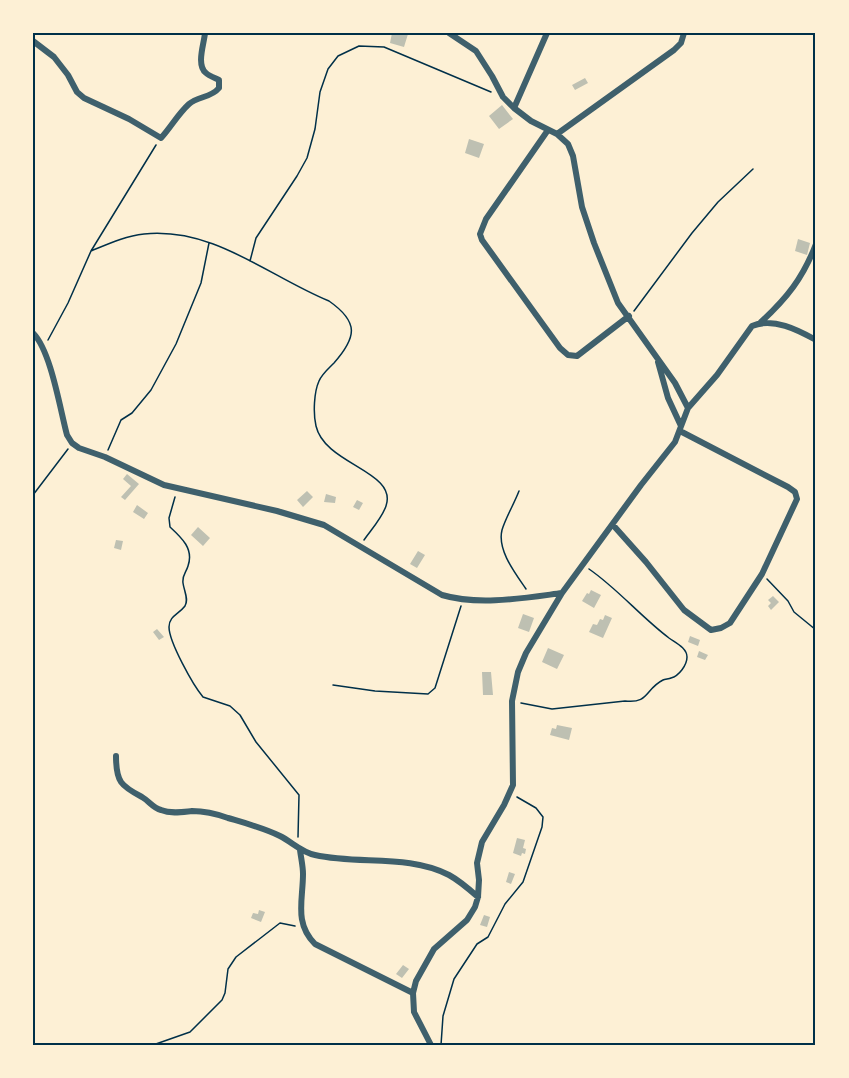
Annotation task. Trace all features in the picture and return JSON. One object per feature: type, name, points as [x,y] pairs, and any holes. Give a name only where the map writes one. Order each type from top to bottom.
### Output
[{"type":"street","points":[[33,41],[54,57],[68,75],[77,92],[84,98],[129,118],[161,138],[187,106],[193,101],[213,94],[219,88],[219,80],[204,72],[202,68],[205,33]]},
{"type":"street","points":[[449,33],[476,51],[503,96],[514,108],[568,144],[582,207],[618,303],[675,383],[688,408]]},
{"type":"street","points":[[514,108],[547,33]]},
{"type":"street","points":[[556,134],[674,50],[681,42],[684,33]]},
{"type":"street","points":[[548,130],[486,219],[480,234],[482,240],[560,348],[568,355],[577,356],[629,316]]},
{"type":"street","points":[[431,1045],[414,1012],[413,993],[416,981],[428,957],[467,920],[476,907],[477,863],[482,842],[510,794],[513,776],[512,701],[518,672],[526,652],[562,593],[675,442],[688,408],[717,375],[752,326],[762,322],[792,292],[816,244]]},
{"type":"street","points":[[762,322],[777,324],[816,340]]},
{"type":"street","points":[[33,333],[44,349],[67,435],[79,448],[105,457],[164,485],[300,517],[324,525],[442,595],[464,599],[532,597],[562,593]]},
{"type":"street","points":[[613,525],[652,568],[684,610],[711,630],[730,623],[762,574],[797,499],[795,492],[681,429],[668,398],[657,358]]},
{"type":"street","points":[[116,756],[117,776],[122,785],[128,791],[145,798],[158,810],[200,812],[229,818],[281,837],[300,850],[325,857],[412,863],[428,867],[460,882],[478,897]]},
{"type":"street","points":[[300,850],[303,871],[301,917],[303,929],[315,944],[413,993]]},
{"type":"path","points":[[250,261],[256,238],[297,176],[306,158],[315,129],[320,92],[328,69],[338,56],[359,46],[384,47],[503,96]]},
{"type":"path","points":[[44,349],[91,251],[161,138]]},
{"type":"path","points":[[629,316],[698,225],[718,202],[753,169]]},
{"type":"path","points":[[91,251],[119,239],[143,234],[167,234],[209,241],[329,301],[342,310],[351,322],[353,330],[351,339],[345,351],[320,380],[315,395],[315,417],[322,441],[336,454],[375,477],[385,486],[388,495],[386,505],[360,546]]},
{"type":"path","points":[[105,457],[121,420],[132,413],[151,390],[176,344],[201,283],[209,241]]},
{"type":"path","points":[[33,495],[72,443]]},
{"type":"path","points":[[177,489],[169,518],[170,528],[186,542],[189,559],[188,567],[183,575],[186,602],[172,616],[169,624],[171,639],[203,697],[230,706],[240,714],[256,742],[299,795],[300,850]]},
{"type":"path","points":[[519,491],[502,529],[501,537],[504,552],[532,597]]},
{"type":"path","points":[[512,701],[552,709],[626,701],[636,702],[643,699],[654,686],[667,678],[672,678],[683,668],[687,654],[683,648],[657,629],[601,578],[583,565]]},
{"type":"path","points":[[762,574],[788,601],[794,612],[816,630]]},
{"type":"path","points":[[333,685],[375,691],[428,694],[435,688],[457,614],[464,599]]},
{"type":"path","points":[[441,1045],[443,1016],[454,979],[477,944],[488,937],[505,904],[523,882],[542,827],[543,817],[536,808],[510,794]]},
{"type":"path","points":[[153,1045],[190,1032],[222,1000],[228,969],[244,950],[280,923],[303,929]]},
{"type":"building","points":[[392,33],[408,34],[404,47],[390,43]]},
{"type":"building","points":[[585,78],[588,83],[575,90],[572,85]]},
{"type":"building","points":[[502,105],[513,119],[499,129],[489,116]]},
{"type":"building","points":[[469,139],[484,144],[479,158],[465,153]]},
{"type":"building","points":[[798,239],[810,243],[807,255],[795,251]]},
{"type":"building","points":[[127,474],[139,484],[125,500],[121,497],[131,486],[123,479]]},
{"type":"building","points":[[307,491],[313,497],[303,507],[297,500]]},
{"type":"building","points":[[326,494],[336,497],[335,503],[324,502]]},
{"type":"building","points":[[357,500],[363,503],[359,510],[353,507]]},
{"type":"building","points":[[137,505],[148,513],[144,519],[133,512]]},
{"type":"building","points":[[198,527],[210,538],[203,546],[191,535]]},
{"type":"building","points":[[116,540],[123,541],[121,550],[114,548]]},
{"type":"building","points":[[418,551],[425,555],[417,568],[410,564]]},
{"type":"building","points":[[591,590],[601,595],[594,608],[582,601]]},
{"type":"building","points":[[773,596],[779,602],[771,610],[768,606],[771,603],[768,600]]},
{"type":"building","points":[[523,614],[534,618],[529,632],[518,628]]},
{"type":"building","points":[[605,615],[612,618],[603,638],[589,632],[593,624],[597,625]]},
{"type":"building","points":[[157,629],[164,637],[159,640],[153,632]]},
{"type":"building","points":[[690,636],[700,640],[698,646],[688,642]]},
{"type":"building","points":[[548,648],[564,655],[557,669],[542,662]]},
{"type":"building","points":[[699,651],[708,655],[705,660],[697,657]]},
{"type":"building","points":[[482,672],[491,672],[493,695],[483,695]]},
{"type":"building","points":[[557,725],[572,728],[569,740],[550,735],[552,728],[556,729]]},
{"type":"building","points":[[517,838],[525,840],[523,848],[526,849],[525,854],[522,853],[521,856],[513,853]]},
{"type":"building","points":[[509,872],[515,874],[511,884],[506,882]]},
{"type":"building","points":[[259,910],[265,912],[261,922],[251,918],[253,913],[258,914]]},
{"type":"building","points":[[484,915],[490,917],[487,927],[480,925]]},
{"type":"building","points":[[403,965],[409,969],[402,978],[396,974]]}]
